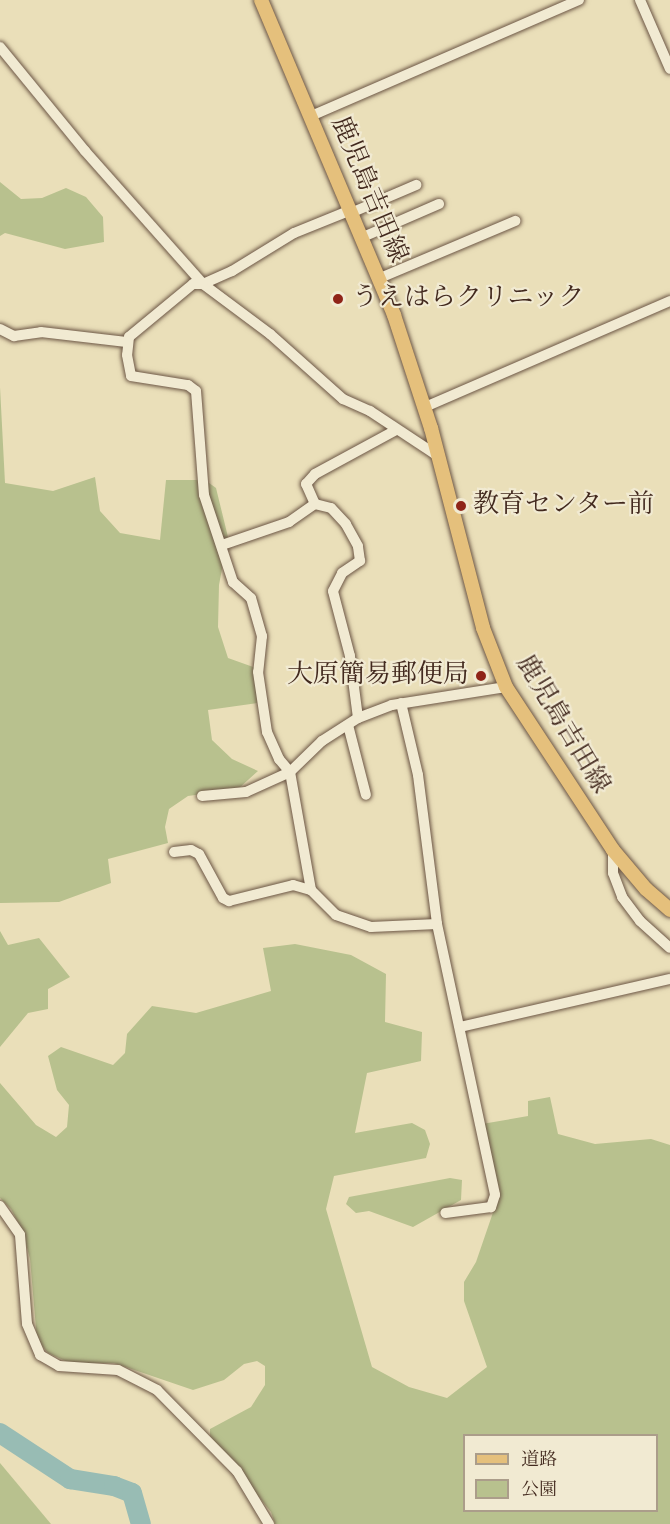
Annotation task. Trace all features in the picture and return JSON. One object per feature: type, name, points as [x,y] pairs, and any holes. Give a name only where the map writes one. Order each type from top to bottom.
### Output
[{"type":"main road","name":"鹿児島吉田線","points":[[261,0],[380,278],[425,407],[483,628],[506,687],[613,850],[646,889],[670,910]]},
{"type":"street","points":[[311,116],[579,0]]},
{"type":"street","points":[[640,0],[665,46],[670,69]]},
{"type":"street","points":[[0,47],[85,152],[203,284],[270,334],[343,399],[370,411],[438,456]]},
{"type":"street","points":[[0,329],[14,336],[41,332],[126,342],[193,284],[203,284],[294,233],[416,185]]},
{"type":"street","points":[[363,237],[439,204]]},
{"type":"street","points":[[380,278],[515,220]]},
{"type":"street","points":[[425,407],[670,301]]},
{"type":"street","points":[[126,342],[131,376],[188,385],[196,391],[204,495],[233,582],[252,598],[262,636],[258,672],[267,732],[279,759],[290,772],[311,890]]},
{"type":"street","points":[[315,504],[306,484],[315,474],[396,430]]},
{"type":"street","points":[[222,545],[289,522],[315,504],[331,508],[346,524],[358,546],[360,561],[342,573],[333,591],[350,656],[358,718]]},
{"type":"street","points":[[202,796],[246,792],[290,772],[322,741],[358,718],[401,703],[506,687]]},
{"type":"street","points":[[401,703],[418,775],[437,924],[495,1195],[491,1207],[445,1213]]},
{"type":"street","points":[[348,725],[366,795]]},
{"type":"street","points":[[174,852],[191,850],[199,854],[223,898],[229,901],[293,885],[311,890],[336,915],[371,927],[437,924]]},
{"type":"street","points":[[613,850],[613,873],[622,897],[640,921],[670,948]]},
{"type":"street","points":[[460,1028],[670,979]]},
{"type":"street","points":[[0,1206],[20,1235],[27,1324],[40,1354],[59,1366],[118,1370],[157,1390],[237,1471],[269,1524]]},
{"type":"green space","points":[[0,182],[21,199],[42,198],[66,188],[86,197],[103,217],[104,242],[65,249],[5,233],[0,236]]},
{"type":"green space","points":[[0,387],[5,483],[53,491],[95,477],[100,511],[120,533],[160,540],[166,480],[205,480],[216,488],[228,537],[219,585],[218,627],[228,658],[256,668],[257,703],[208,710],[212,740],[232,759],[258,771],[238,789],[188,796],[169,809],[165,827],[168,843],[108,859],[111,883],[59,902],[0,903]]},
{"type":"green space","points":[[0,931],[8,945],[39,938],[70,977],[48,989],[48,1009],[28,1013],[0,1047]]},
{"type":"green space","points":[[295,944],[351,955],[386,974],[385,1022],[422,1032],[421,1061],[367,1073],[355,1133],[412,1123],[425,1130],[430,1144],[426,1158],[334,1176],[326,1209],[372,1367],[409,1387],[447,1398],[487,1367],[464,1301],[464,1282],[476,1262],[499,1195],[482,1124],[528,1116],[528,1101],[550,1097],[558,1134],[595,1144],[651,1139],[670,1145],[670,1524],[275,1524],[271,1512],[210,1436],[210,1429],[251,1407],[265,1385],[265,1366],[257,1361],[244,1364],[224,1380],[193,1390],[114,1363],[70,1363],[48,1353],[37,1340],[30,1259],[23,1232],[11,1209],[0,1198],[0,1083],[36,1125],[56,1137],[67,1127],[69,1105],[57,1090],[48,1056],[61,1047],[113,1065],[125,1053],[127,1034],[152,1006],[196,1013],[271,991],[263,948]]},
{"type":"green space","points":[[450,1178],[462,1180],[461,1200],[413,1227],[369,1211],[356,1213],[346,1204],[349,1197]]},
{"type":"green space","points":[[0,1463],[51,1524],[0,1524]]},
{"type":"waterway","points":[[0,1433],[70,1479],[114,1486],[132,1493],[141,1524]]},
{"type":"place","name":"うえはらクリニック","points":[[338,299]]},
{"type":"place","name":"教育センター前","points":[[461,506]]},
{"type":"place","name":"大原簡易郵便局","points":[[481,676]]}]
